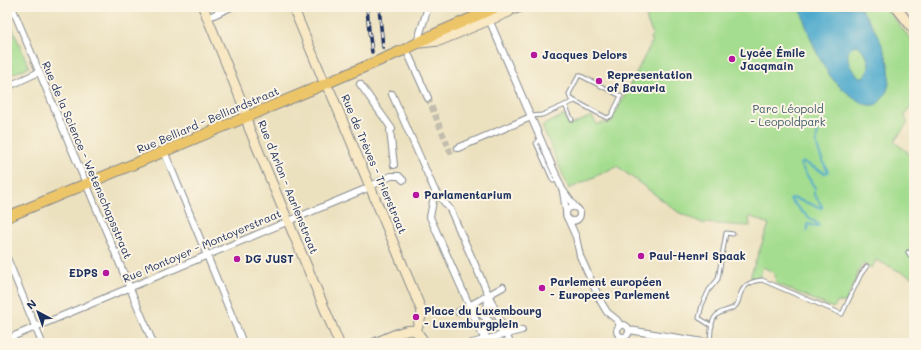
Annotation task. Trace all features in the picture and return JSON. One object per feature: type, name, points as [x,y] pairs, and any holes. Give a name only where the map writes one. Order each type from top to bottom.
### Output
[{"type":"main road","name":"Rue Belliard - Belliardstraat","points":[[7,217],[325,84],[417,43],[488,16],[497,7]]},
{"type":"street","name":"Rue de la Science - Wetenschapsstraat","points":[[12,7],[153,343]]},
{"type":"street","name":"Rue d'Arlon - Aarlenstraat","points":[[203,7],[243,105],[249,128],[339,343]]},
{"type":"street","points":[[208,18],[231,7]]},
{"type":"street","name":"Rue de Trèves - Trierstraat","points":[[293,7],[325,84],[332,93],[421,309],[422,314],[416,331]]},
{"type":"street","points":[[417,43],[428,7]]},
{"type":"street","points":[[896,7],[914,30]]},
{"type":"street","name":"Rue Belliard - Belliardstraat","points":[[488,16],[515,10]]},
{"type":"street","points":[[488,16],[562,189],[566,216],[576,237],[580,256],[607,312],[617,320],[620,325],[626,326],[629,330],[710,343]]},
{"type":"street","points":[[406,49],[428,98]]},
{"type":"street","points":[[7,86],[40,72]]},
{"type":"street","points":[[360,84],[392,128]]},
{"type":"street","points":[[392,94],[435,191],[450,209],[510,343]]},
{"type":"street","points":[[458,148],[531,117]]},
{"type":"street","points":[[392,128],[405,123]]},
{"type":"street","points":[[392,128],[390,130],[394,165]]},
{"type":"street","points":[[164,151],[243,343]]},
{"type":"street","name":"Rue Montoyer - Montoyerstraat","points":[[7,339],[391,176],[397,175],[403,180]]},
{"type":"street","points":[[562,189],[580,213],[576,237]]},
{"type":"street","points":[[435,191],[430,217],[485,341]]},
{"type":"street","points":[[566,211],[571,207],[576,207]]},
{"type":"street","points":[[568,219],[573,221],[578,219]]},
{"type":"street","points":[[7,258],[42,343]]},
{"type":"street","points":[[458,312],[503,287]]},
{"type":"street","points":[[485,341],[488,295]]},
{"type":"street","points":[[469,305],[505,334]]},
{"type":"street","points":[[620,325],[617,328],[617,335],[620,338],[626,340],[629,330]]},
{"type":"street","points":[[375,343],[406,330],[416,331],[425,343]]},
{"type":"street","points":[[472,343],[485,341],[522,330]]},
{"type":"lane","points":[[531,117],[542,115],[575,101],[607,118],[611,116],[621,96],[579,75],[569,94],[570,98],[575,101]]},
{"type":"lane","points":[[565,105],[572,120]]},
{"type":"lane","points":[[712,326],[699,318],[702,305],[718,279],[726,234],[733,234]]},
{"type":"lane","points":[[115,253],[122,249]]},
{"type":"lane","points":[[908,252],[914,262]]},
{"type":"lane","points":[[710,343],[713,320],[718,314],[731,310],[737,305],[741,292],[746,285],[752,282],[762,280],[842,314],[861,274],[867,266]]},
{"type":"green space","name":"Parc Léopold - Leopoldpark","points":[[644,7],[885,7],[914,43],[914,107],[908,109],[905,114],[908,122],[894,142],[908,152],[907,154],[914,157],[914,278],[876,260],[872,268],[862,264],[846,302],[838,302],[833,308],[775,283],[775,275],[763,267],[759,278],[751,279],[751,274],[769,224],[749,216],[750,226],[702,223],[678,212],[617,166],[569,189],[542,126],[564,115],[569,126],[592,116],[596,124],[611,122],[652,42],[650,38],[653,34],[648,24]]},
{"type":"green space","points":[[7,15],[29,67],[7,76]]},
{"type":"water","points":[[800,7],[859,7],[878,37],[888,62],[890,75],[888,86],[881,101],[875,105],[867,105],[862,103],[833,80],[817,53]],"holes":[[[855,45],[859,46],[865,53],[869,65],[869,69],[864,77],[860,77],[856,74],[848,61],[848,52]]]},
{"type":"waterway","points":[[815,188],[800,164],[803,162],[825,173],[828,172],[817,145],[817,136],[822,121],[819,106]]},
{"type":"waterway","points":[[807,231],[808,224],[816,226],[819,225],[801,211],[790,199],[793,198],[822,208],[814,192]]},
{"type":"tunnel","points":[[428,98],[450,151],[458,148]]},
{"type":"railway","points":[[367,7],[372,52]]},
{"type":"railway","points":[[379,7],[383,47]]},
{"type":"place","name":"Jacques Delors","points":[[534,55]]},
{"type":"place","name":"Lycée Émile Jacqmain","points":[[732,59]]},
{"type":"place","name":"Representation of Bavaria","points":[[599,81]]},
{"type":"place","name":"Parlamentarium","points":[[416,195]]},
{"type":"place","name":"Paul-Henri Spaak","points":[[641,256]]},
{"type":"place","name":"DG JUST","points":[[237,259]]},
{"type":"place","name":"EDPS","points":[[106,273]]},
{"type":"place","name":"Parlement européen - Europees Parlement","points":[[542,288]]},
{"type":"place","name":"Place du Luxembourg - Luxemburgplein","points":[[416,317]]}]
